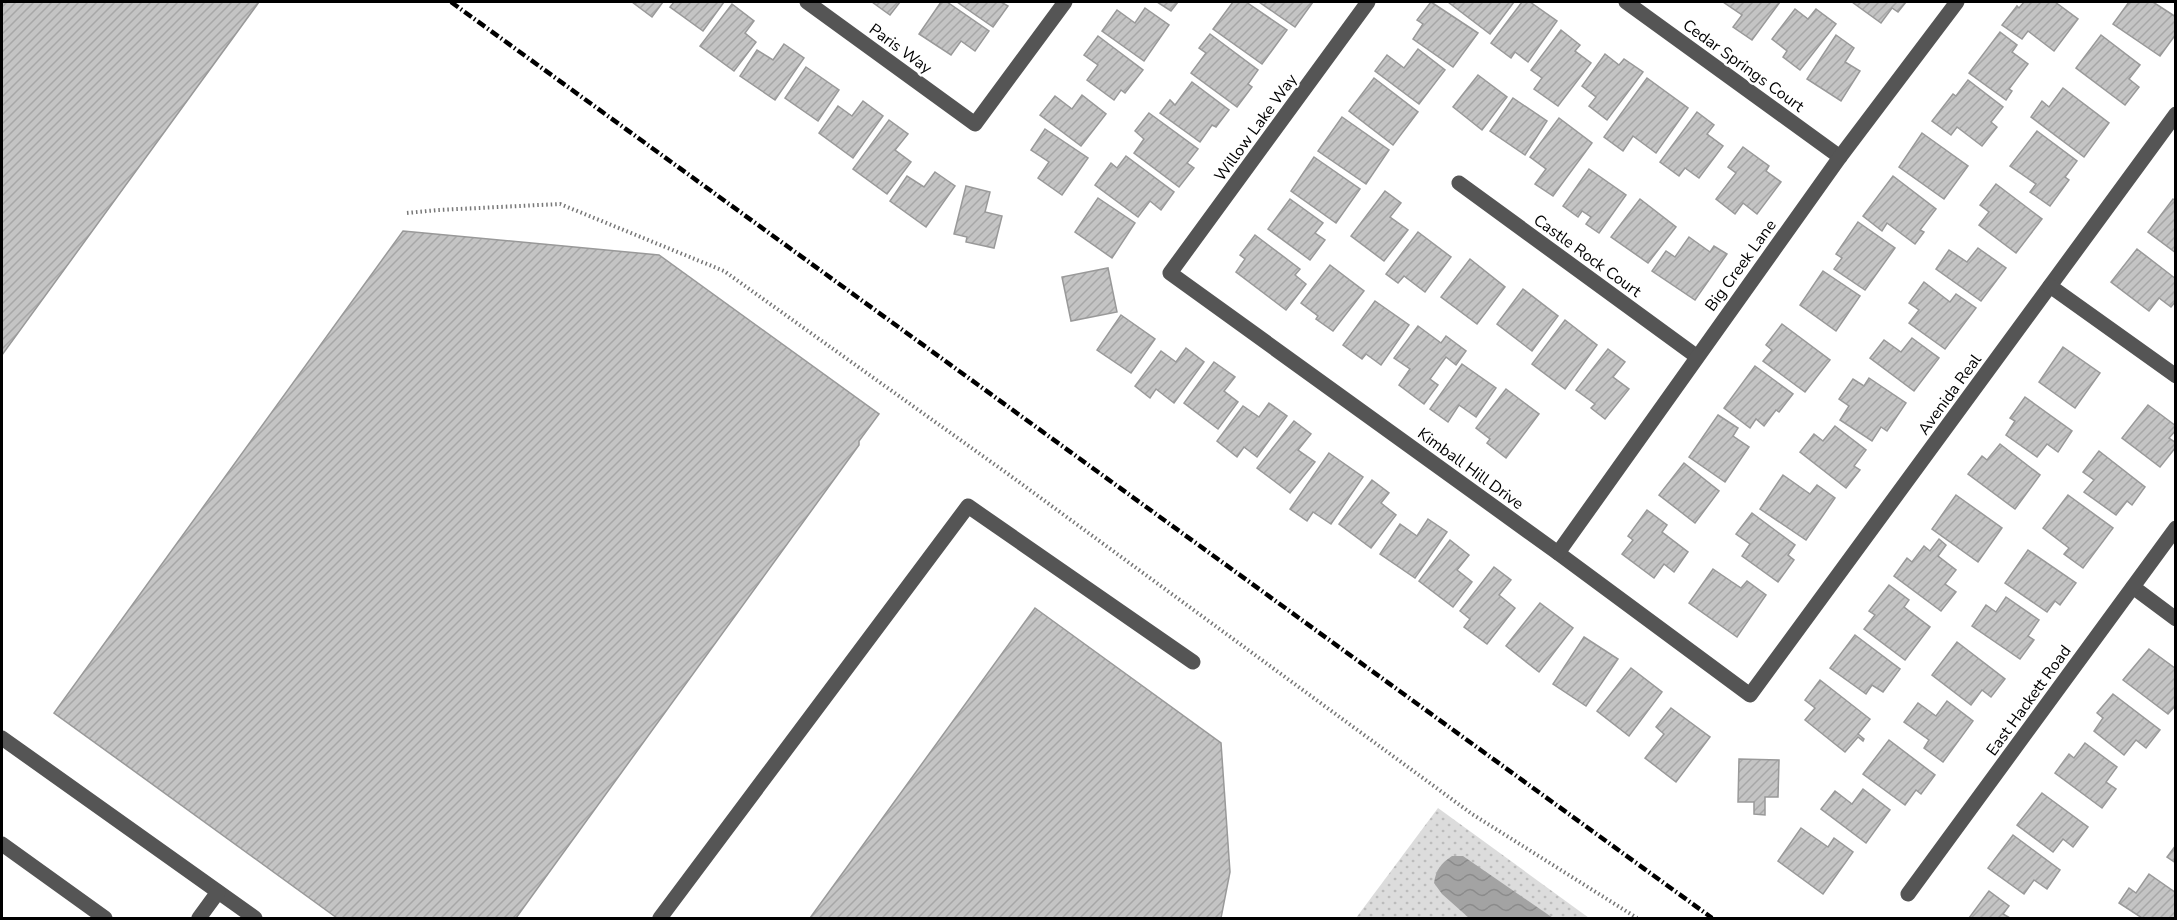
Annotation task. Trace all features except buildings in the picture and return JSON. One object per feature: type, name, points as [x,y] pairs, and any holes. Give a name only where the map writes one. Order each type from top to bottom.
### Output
[{"type":"street","name":"Paris Way","points":[[807,2],[975,124],[1065,2]]},
{"type":"street","name":"Willow Lake Way","points":[[1170,273],[1368,2]]},
{"type":"street","name":"Cedar Springs Court","points":[[1626,2],[1840,157]]},
{"type":"street","name":"Big Creek Lane","points":[[1558,553],[1696,356],[1840,157],[1957,2]]},
{"type":"street","name":"Avenida Real","points":[[1750,695],[2175,114]]},
{"type":"street","name":"Castle Rock Court","points":[[1459,183],[1696,356]]},
{"type":"street","name":"Kimball Hill Drive","points":[[1170,273],[1558,553],[1750,695]]},
{"type":"street","points":[[2050,286],[2175,376]]},
{"type":"street","points":[[660,918],[968,506],[1194,662]]},
{"type":"street","name":"East Hackett Road","points":[[1908,894],[2175,528]]},
{"type":"street","points":[[2133,587],[2175,619]]},
{"type":"street","points":[[2,738],[255,918]]},
{"type":"street","points":[[2,844],[105,918]]},
{"type":"street","points":[[199,918],[218,892]]},
{"type":"path","points":[[407,213],[560,204],[724,271],[998,467],[1435,788],[1525,849],[1637,918]]},
{"type":"shaded area","points":[[1438,808],[1589,918],[1356,918]]},
{"type":"water","points":[[1452,856],[1463,856],[1553,918],[1469,918],[1442,894],[1434,883],[1439,868]]},
{"type":"railway","points":[[451,2],[1712,918]]}]
